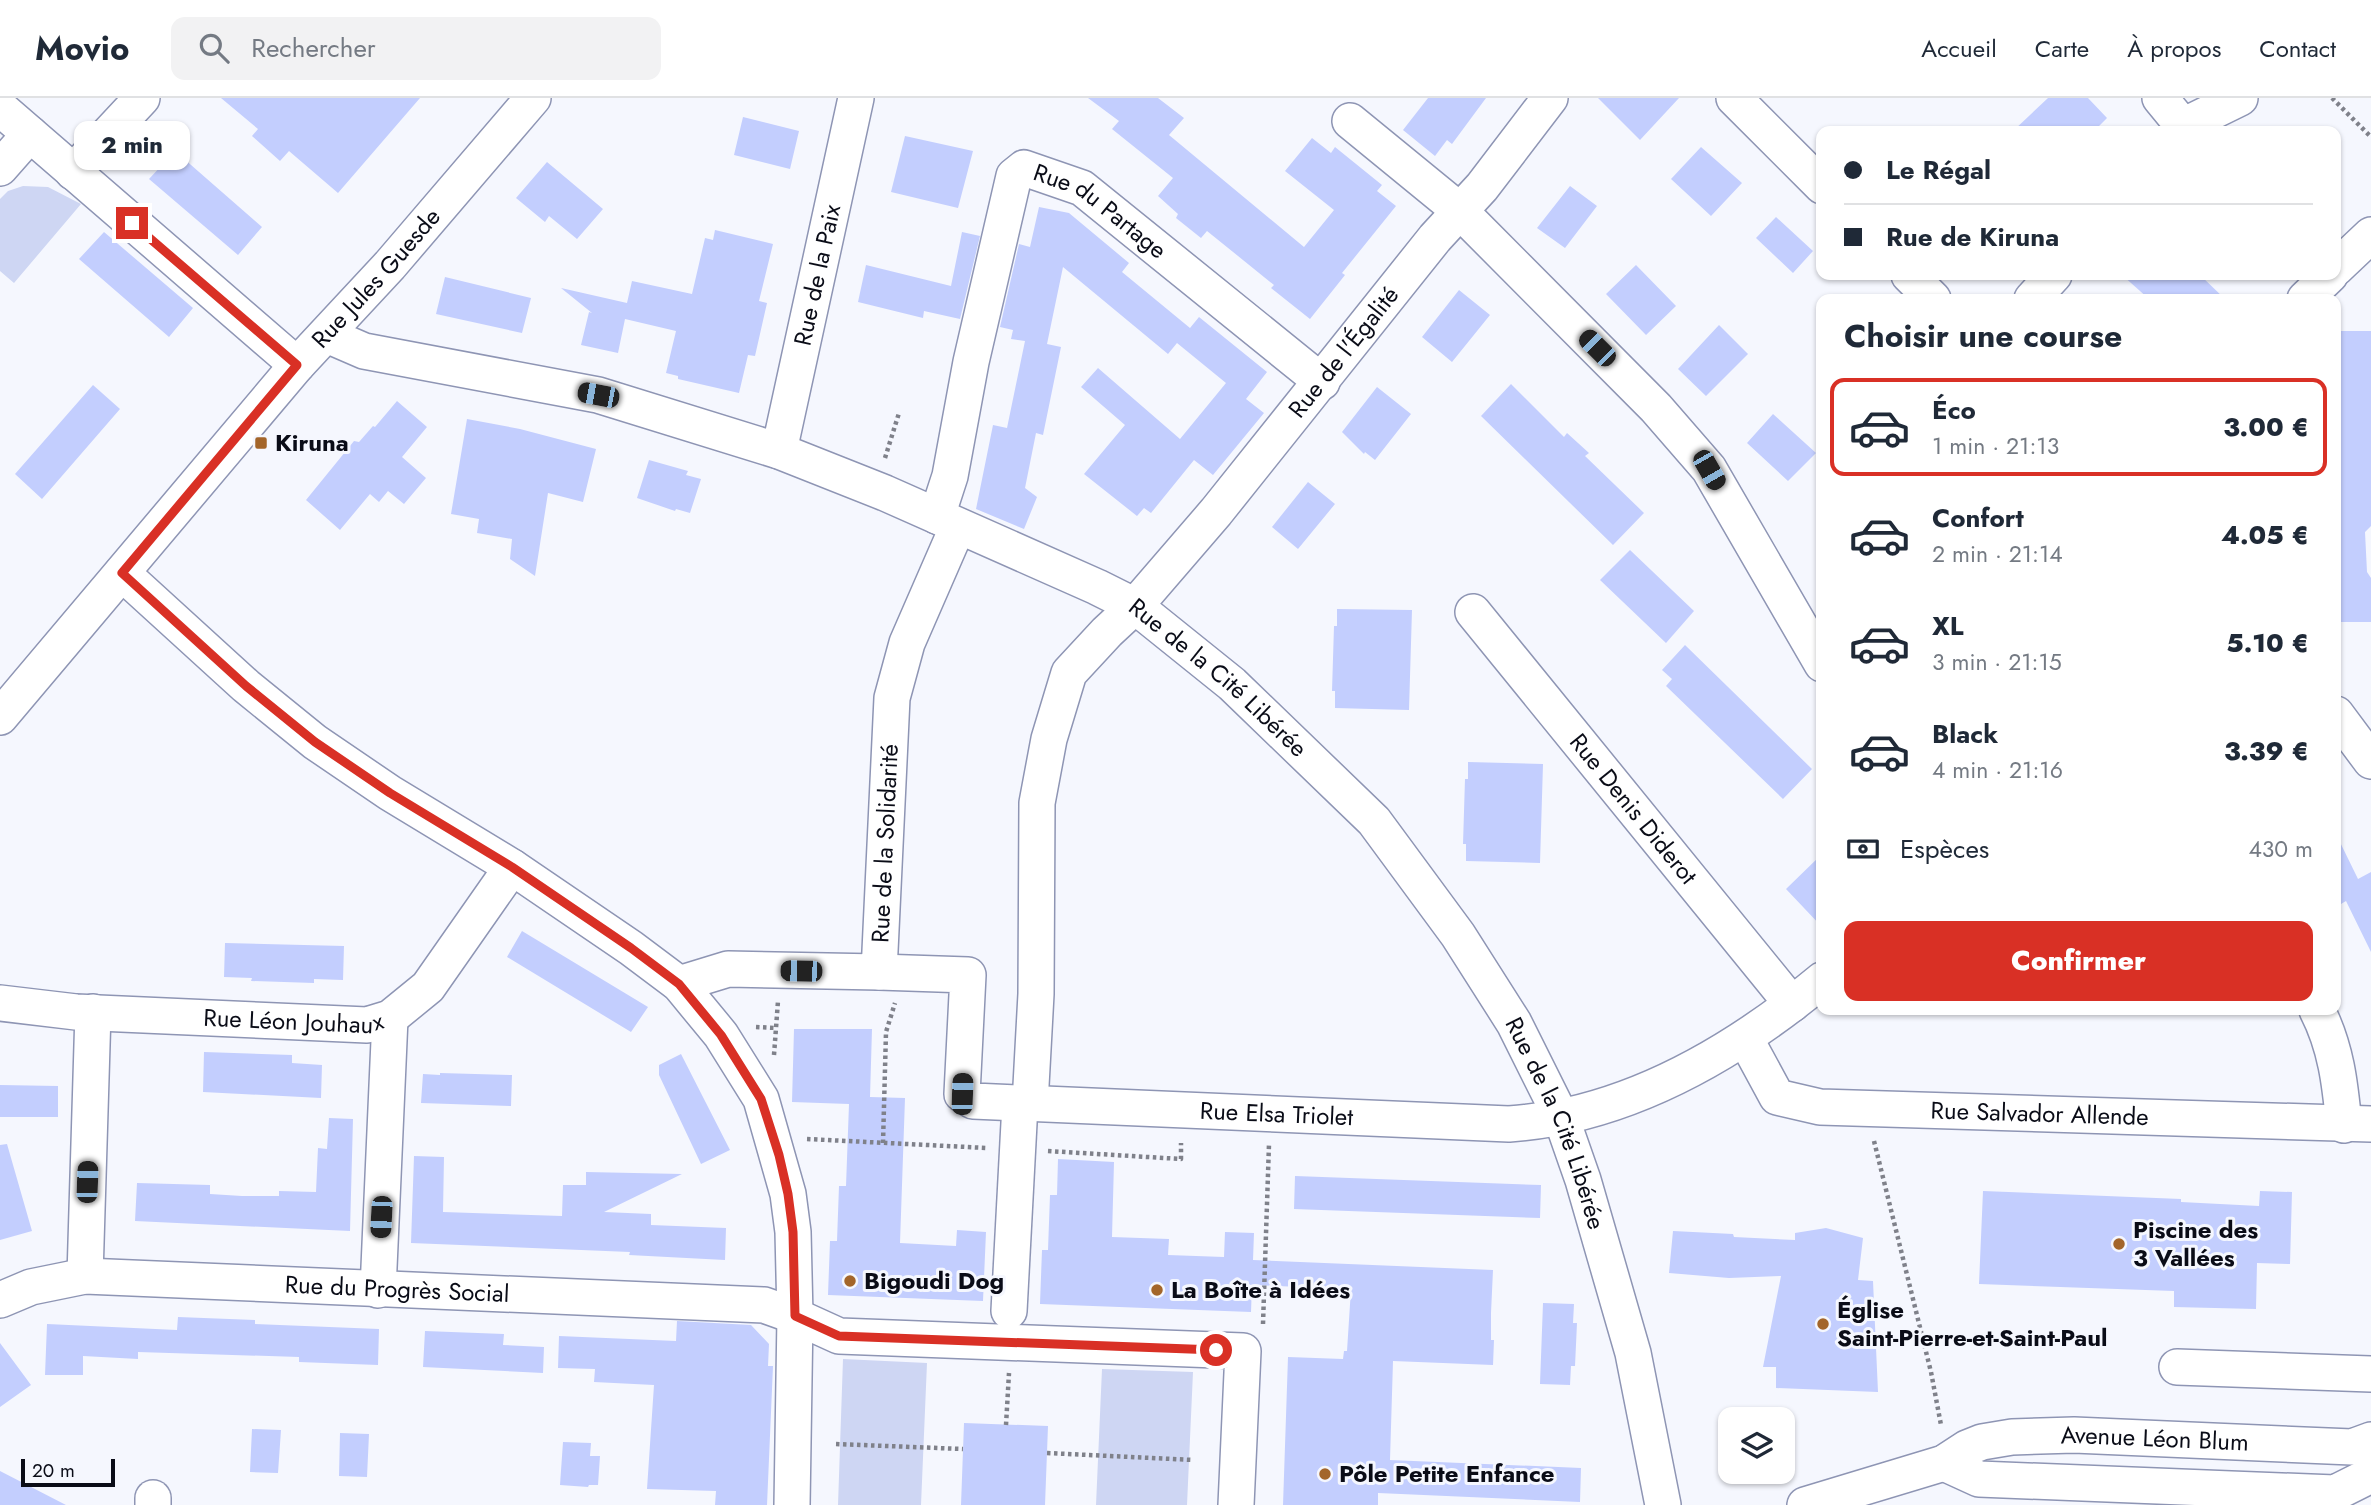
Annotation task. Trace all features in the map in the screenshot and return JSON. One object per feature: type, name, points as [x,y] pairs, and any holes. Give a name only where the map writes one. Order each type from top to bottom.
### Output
[{"type":"street","points":[[73,172],[142,98]]},
{"type":"street","name":"Rue Jules Guesde","points":[[0,717],[297,365],[390,265],[533,98]]},
{"type":"street","name":"Rue de la Paix","points":[[779,451],[856,98]]},
{"type":"street","name":"Rue de l'Égalité","points":[[1009,1311],[1014,1103],[1036,994],[1037,803],[1049,739],[1069,673],[1135,606],[1216,512],[1429,246],[1482,187],[1550,98]]},
{"type":"street","points":[[1734,98],[1816,181]]},
{"type":"street","points":[[2160,98],[2179,126]]},
{"type":"street","points":[[2187,126],[2240,98]]},
{"type":"street","points":[[0,108],[297,365]]},
{"type":"street","points":[[1350,121],[1460,211],[1656,408],[1709,470],[1816,654]]},
{"type":"street","points":[[0,168],[30,134]]},
{"type":"street","name":"Rue du Partage","points":[[948,521],[950,476],[971,362],[1014,176],[1024,169],[1082,188],[1322,382]]},
{"type":"street","points":[[2341,263],[2371,235]]},
{"type":"street","points":[[1914,280],[1928,294]]},
{"type":"street","points":[[2037,294],[2049,280]]},
{"type":"street","points":[[2310,294],[2325,280]]},
{"type":"street","name":"Rue de la Cité Libérée","points":[[327,335],[364,351],[598,395],[779,451],[948,521],[1135,606],[1232,684],[1374,821],[1458,935],[1514,1023],[1561,1117],[1580,1171],[1633,1353],[1663,1505]]},
{"type":"street","name":"Rue de la Solidarité","points":[[679,984],[728,969],[888,986],[892,698],[907,643],[948,521]]},
{"type":"street","points":[[122,573],[246,686],[315,742],[390,793],[512,867],[631,948],[679,984],[721,1035],[761,1099],[788,1194],[793,1232],[795,1316],[792,1505]]},
{"type":"street","name":"Rue Denis Diderot","points":[[1473,612],[1792,1004]]},
{"type":"street","points":[[2341,721],[2371,761]]},
{"type":"street","name":"Rue Léon Jouhaux","points":[[0,1003],[93,1012],[367,1024],[390,1018],[429,988],[512,867]]},
{"type":"street","points":[[888,986],[968,975],[962,1094],[973,1101],[1014,1103]]},
{"type":"street","points":[[1561,1117],[1611,1103],[1687,1072],[1745,1038],[1816,985]]},
{"type":"street","points":[[85,1276],[93,1012]]},
{"type":"street","points":[[2320,1015],[2329,1033],[2338,1067],[2361,1128]]},
{"type":"street","points":[[378,1290],[390,1018]]},
{"type":"street","name":"Rue Salvador Allende","points":[[1745,1038],[1777,1097],[1820,1107],[2361,1128]]},
{"type":"street","name":"Rue Elsa Triolet","points":[[1014,1103],[1509,1124],[1561,1117]]},
{"type":"street","name":"Rue du Progrès Social","points":[[0,1300],[31,1287],[85,1276],[765,1305],[839,1336],[1243,1351],[1236,1505]]},
{"type":"street","points":[[2177,1367],[2371,1374]]},
{"type":"street","name":"Avenue Léon Blum","points":[[1805,1505],[1944,1463],[1982,1442],[2012,1437],[2074,1434],[2352,1447],[2371,1440]]},
{"type":"street","name":"Avenue Léon Blum","points":[[1944,1463],[1979,1479],[2335,1493],[2371,1475]]},
{"type":"path","points":[[2332,98],[2371,137]]},
{"type":"path","points":[[882,468],[899,413]]},
{"type":"path","points":[[883,1143],[888,986]]},
{"type":"path","points":[[775,1034],[778,1003]]},
{"type":"path","points":[[1867,1109],[1941,1422]]},
{"type":"path","points":[[1263,1326],[1269,1142]]},
{"type":"path","points":[[1006,1425],[1009,1366]]},
{"type":"path","points":[[836,1444],[963,1449]]},
{"type":"path","points":[[1047,1453],[1193,1460]]},
{"type":"shaded area","points":[[23,186],[48,187],[81,204],[14,283],[0,271],[0,199],[8,191]]},
{"type":"shaded area","points":[[843,1359],[927,1363],[921,1505],[838,1505]]},
{"type":"shaded area","points":[[1102,1369],[1193,1372],[1187,1505],[1096,1505]]},
{"type":"building","points":[[221,98],[420,98],[338,193],[289,151],[280,161],[252,136],[258,129]]},
{"type":"building","points":[[1088,98],[1158,98],[1184,118],[1169,135],[1304,247],[1334,210],[1285,171],[1312,138],[1331,153],[1335,147],[1382,185],[1377,191],[1396,206],[1342,273],[1345,275],[1310,319],[1271,288],[1274,285],[1207,231],[1201,238],[1176,218],[1178,214],[1158,196],[1173,178],[1112,129],[1119,121]]},
{"type":"building","points":[[1428,98],[1486,98],[1452,144],[1447,140],[1435,156],[1403,130]]},
{"type":"building","points":[[1598,98],[1679,98],[1640,140]]},
{"type":"building","points":[[2048,98],[2088,98],[2107,118],[2099,126],[2018,126]]},
{"type":"building","points":[[743,117],[799,131],[790,169],[734,155]]},
{"type":"building","points":[[905,136],[973,151],[958,208],[891,192]]},
{"type":"building","points":[[1701,147],[1742,183],[1711,216],[1671,179]]},
{"type":"building","points":[[175,151],[262,227],[238,255],[149,179]]},
{"type":"building","points":[[547,162],[603,209],[577,239],[549,216],[545,222],[516,198]]},
{"type":"building","points":[[1570,186],[1597,206],[1565,248],[1537,228]]},
{"type":"building","points":[[1039,207],[1069,213],[1129,263],[1122,272],[1190,328],[1199,317],[1267,372],[1246,399],[1264,413],[1213,475],[1194,460],[1151,513],[1144,508],[1137,516],[1084,474],[1125,425],[1081,387],[1098,368],[1180,439],[1226,383],[1177,343],[1168,354],[1063,267],[1047,344],[1061,347],[1043,435],[1036,433],[1025,488],[1037,497],[1024,529],[976,509],[993,425],[1007,428],[1025,341],[1011,339],[1013,330],[1000,327],[1019,244],[1030,247]]},
{"type":"building","points":[[1776,217],[1813,251],[1793,273],[1756,238]]},
{"type":"building","points":[[715,230],[773,244],[759,301],[767,303],[755,356],[748,355],[739,393],[678,379],[678,376],[666,373],[676,331],[625,319],[618,353],[581,345],[589,312],[592,313],[561,288],[627,303],[632,281],[692,294],[705,238],[713,240]]},
{"type":"building","points":[[104,232],[193,308],[169,337],[79,259]]},
{"type":"building","points":[[962,232],[980,236],[960,319],[924,311],[923,318],[858,302],[866,265],[951,286]]},
{"type":"building","points":[[1636,265],[1676,306],[1646,335],[1606,294]]},
{"type":"building","points":[[445,277],[531,298],[522,333],[436,314]]},
{"type":"building","points":[[2128,280],[2205,280],[2220,294],[2143,294]]},
{"type":"building","points":[[1459,290],[1490,315],[1452,362],[1422,337]]},
{"type":"building","points":[[1719,325],[1748,354],[1706,396],[1678,369]]},
{"type":"building","points":[[2341,331],[2371,331],[2371,526],[2365,532],[2367,572],[2371,578],[2371,622],[2341,622]]},
{"type":"building","points":[[1511,384],[1564,437],[1567,433],[1589,453],[1585,456],[1644,513],[1613,545],[1481,416]]},
{"type":"building","points":[[93,385],[120,409],[42,499],[15,474]]},
{"type":"building","points":[[1377,387],[1411,414],[1375,460],[1365,452],[1364,454],[1342,432]]},
{"type":"building","points":[[397,401],[427,427],[402,457],[426,478],[404,504],[388,491],[379,502],[370,494],[340,530],[306,500],[354,441],[359,442]]},
{"type":"building","points":[[1773,414],[1816,453],[1788,481],[1747,443]]},
{"type":"building","points":[[467,419],[520,429],[596,449],[583,502],[548,493],[535,576],[510,559],[512,539],[477,533],[479,519],[451,514]]},
{"type":"building","points":[[649,460],[688,471],[686,475],[701,479],[690,513],[676,509],[675,511],[637,498]]},
{"type":"building","points":[[1308,482],[1335,504],[1298,549],[1272,527]]},
{"type":"building","points":[[1630,550],[1694,611],[1666,643],[1600,580]]},
{"type":"building","points":[[1337,609],[1412,610],[1409,710],[1335,708],[1335,691],[1332,691]]},
{"type":"building","points":[[1685,645],[1812,769],[1783,799],[1666,686],[1672,679],[1662,670]]},
{"type":"building","points":[[1468,762],[1543,764],[1540,863],[1466,861],[1466,844],[1463,844]]},
{"type":"building","points":[[2341,844],[2358,879],[2371,872],[2371,952],[2346,901],[2341,904]]},
{"type":"building","points":[[1816,860],[1816,921],[1786,889]]},
{"type":"building","points":[[522,931],[648,1007],[631,1032],[507,957]]},
{"type":"building","points":[[225,943],[344,946],[343,980],[314,979],[314,983],[251,981],[252,978],[224,977]]},
{"type":"building","points":[[794,1029],[872,1029],[870,1097],[905,1098],[900,1243],[956,1246],[957,1230],[986,1232],[983,1301],[828,1295],[830,1241],[837,1241],[839,1186],[846,1186],[849,1104],[792,1102]]},
{"type":"building","points":[[204,1052],[292,1055],[292,1063],[322,1065],[321,1098],[203,1092]]},
{"type":"building","points":[[681,1054],[730,1150],[701,1164],[659,1075],[659,1065]]},
{"type":"building","points":[[423,1074],[512,1075],[511,1106],[421,1103]]},
{"type":"building","points":[[0,1085],[58,1086],[58,1117],[0,1117]]},
{"type":"building","points":[[329,1118],[353,1119],[350,1231],[135,1221],[137,1183],[210,1185],[210,1194],[242,1196],[279,1196],[279,1191],[316,1192],[318,1148],[327,1149]]},
{"type":"building","points":[[7,1144],[32,1231],[0,1240],[0,1145]]},
{"type":"building","points":[[414,1156],[444,1157],[443,1212],[562,1216],[563,1185],[586,1185],[586,1172],[682,1174],[604,1212],[651,1214],[651,1225],[726,1228],[725,1260],[629,1255],[630,1252],[411,1243]]},
{"type":"building","points":[[1058,1159],[1114,1162],[1112,1237],[1169,1239],[1168,1255],[1224,1257],[1225,1232],[1254,1233],[1253,1260],[1493,1270],[1493,1365],[1393,1361],[1390,1460],[1581,1468],[1580,1502],[1378,1493],[1378,1505],[1283,1505],[1288,1357],[1343,1359],[1344,1351],[1347,1351],[1351,1289],[1252,1285],[1251,1312],[1040,1304],[1042,1250],[1048,1250],[1050,1195],[1057,1195]]},
{"type":"building","points":[[1295,1176],[1541,1185],[1540,1218],[1294,1209]]},
{"type":"building","name":"Piscine des 3 Vallées","points":[[1983,1191],[2181,1199],[2181,1202],[2259,1206],[2260,1191],[2292,1192],[2290,1264],[2257,1263],[2256,1309],[2174,1307],[2174,1291],[1979,1284]]},
{"type":"building","name":"Église Saint-Pierre-et-Saint-Paul","points":[[1826,1228],[1863,1238],[1858,1280],[1873,1281],[1878,1392],[1776,1388],[1776,1367],[1763,1367],[1781,1276],[1729,1278],[1669,1273],[1673,1231],[1795,1240],[1795,1233]]},
{"type":"building","points":[[1543,1303],[1574,1304],[1573,1323],[1577,1323],[1575,1366],[1571,1366],[1570,1385],[1540,1384]]},
{"type":"building","points":[[178,1317],[255,1320],[255,1324],[379,1329],[378,1365],[299,1362],[299,1357],[138,1352],[138,1359],[83,1356],[83,1375],[45,1375],[47,1324],[177,1330]]},
{"type":"building","points":[[677,1321],[751,1325],[769,1344],[768,1366],[773,1366],[767,1505],[715,1505],[716,1491],[647,1489],[654,1385],[594,1382],[595,1369],[558,1368],[559,1336],[676,1341]]},
{"type":"building","points":[[425,1331],[504,1334],[503,1345],[544,1347],[543,1373],[423,1367]]},
{"type":"building","points":[[0,1343],[31,1385],[0,1407]]},
{"type":"building","points":[[964,1423],[1048,1426],[1045,1505],[961,1505]]},
{"type":"building","points":[[252,1429],[281,1430],[278,1473],[250,1472]]},
{"type":"building","points":[[340,1433],[369,1434],[367,1477],[339,1476]]},
{"type":"building","points":[[563,1442],[591,1443],[590,1456],[600,1456],[598,1485],[560,1485]]},
{"type":"building","points":[[0,1471],[66,1505],[0,1505]]},
{"type":"place","name":"Kiruna","points":[[261,443]]},
{"type":"place","name":"Piscine des 3 Vallées","points":[[2119,1244]]},
{"type":"place","name":"Bigoudi Dog","points":[[850,1281]]},
{"type":"place","name":"La Boîte à Idées","points":[[1157,1290]]},
{"type":"place","name":"Église Saint-Pierre-et-Saint-Paul","points":[[1823,1324]]},
{"type":"place","name":"Pôle Petite Enfance","points":[[1325,1474]]},
{"type":"route","points":[[132,223],[297,365],[122,573],[246,686],[315,742],[390,793],[512,867],[679,984],[721,1035],[761,1099],[788,1194],[793,1232],[795,1316],[839,1336],[1216,1350]]}]
